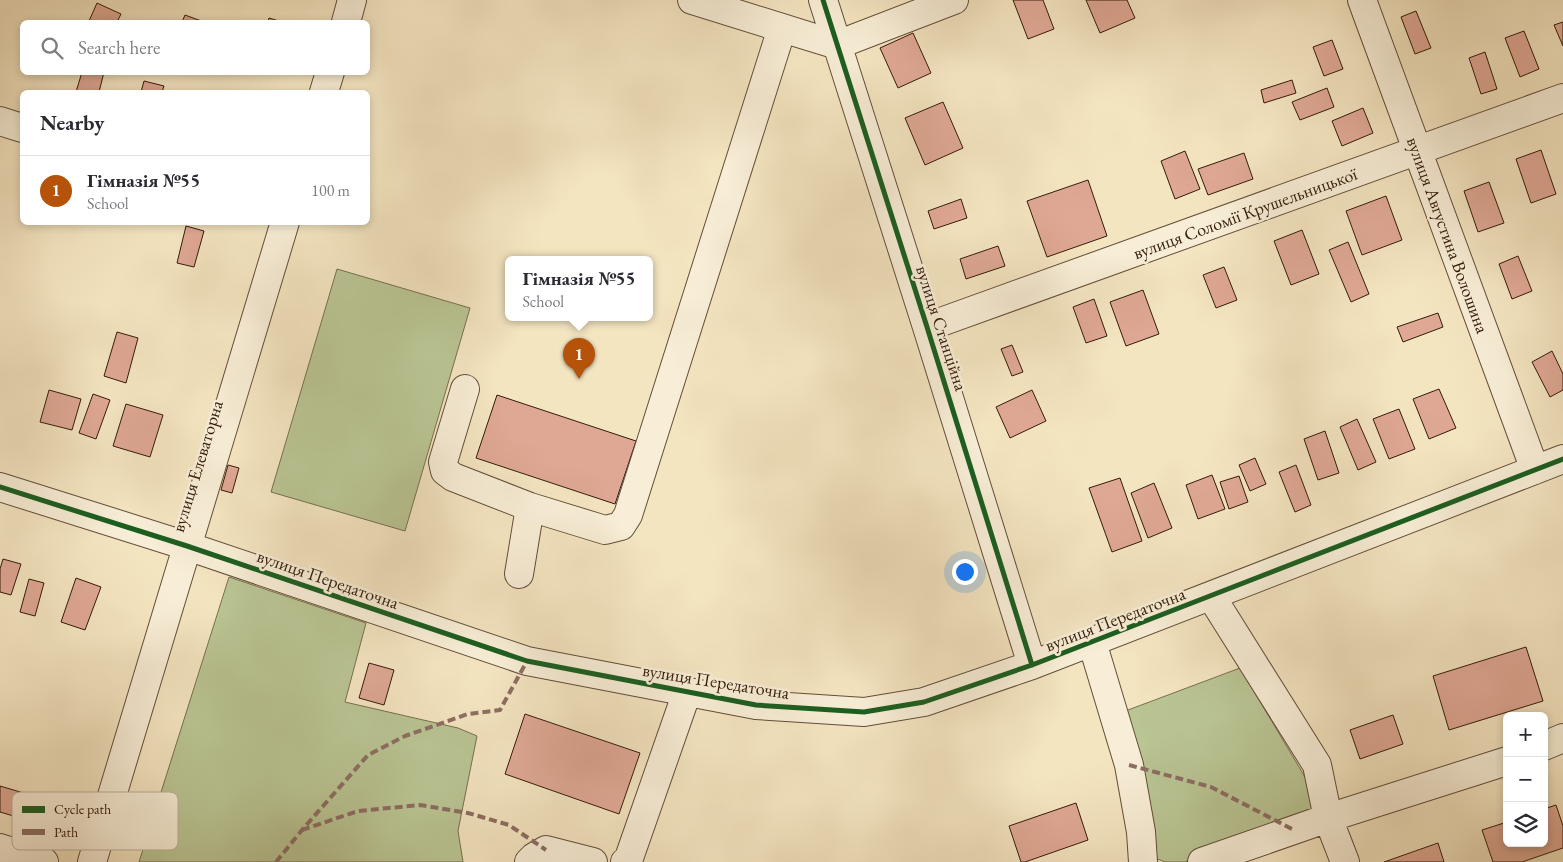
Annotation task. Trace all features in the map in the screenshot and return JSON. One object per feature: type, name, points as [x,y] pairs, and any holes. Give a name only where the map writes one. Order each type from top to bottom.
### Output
[{"type":"street","points":[[347,20],[352,0]]},
{"type":"street","points":[[692,0],[837,45],[954,0]]},
{"type":"street","name":"вулиця Станційна","points":[[823,0],[1032,665]]},
{"type":"street","name":"вулиця Августина Волошина","points":[[1362,0],[1535,470]]},
{"type":"street","points":[[465,389],[443,462],[445,471],[453,477],[530,507],[605,530],[621,526],[628,515],[782,28]]},
{"type":"street","points":[[325,90],[329,75]]},
{"type":"street","name":"вулиця Соломії Крушельницької","points":[[927,327],[1563,98]]},
{"type":"street","points":[[0,121],[20,127]]},
{"type":"street","name":"вулиця Елеваторна","points":[[113,792],[284,225]]},
{"type":"street","name":"вулиця Передаточна","points":[[0,487],[187,546],[527,662],[756,705],[864,712],[924,702],[1032,665],[1563,459]]},
{"type":"street","points":[[518,574],[530,507]]},
{"type":"street","points":[[1211,596],[1317,765],[1328,818],[1345,862]]},
{"type":"street","points":[[1092,642],[1129,766],[1141,832],[1143,862]]},
{"type":"street","points":[[625,862],[629,858],[687,692]]},
{"type":"street","points":[[1548,744],[1563,738]]},
{"type":"street","points":[[1202,862],[1328,818],[1503,762]]},
{"type":"street","points":[[0,848],[44,862]]},
{"type":"street","name":"вулиця Елеваторна","points":[[92,862],[96,850]]},
{"type":"street","points":[[528,862],[546,850],[593,862]]},
{"type":"green space","points":[[337,269],[470,308],[405,531],[271,492]]},
{"type":"green space","points":[[229,577],[366,623],[345,702],[458,728],[477,736],[458,831],[463,862],[139,862],[143,850],[178,850],[178,792],[161,792]]},
{"type":"green space","points":[[1240,668],[1308,782],[1313,809],[1305,817],[1185,862],[1165,862],[1155,858],[1120,713]]},
{"type":"building","points":[[1013,0],[1043,0],[1054,29],[1028,39]]},
{"type":"building","points":[[1086,0],[1127,0],[1135,18],[1100,33]]},
{"type":"building","points":[[97,3],[121,14],[118,20],[89,20]]},
{"type":"building","points":[[1416,11],[1431,48],[1415,54],[1401,17]]},
{"type":"building","points":[[185,15],[199,20],[183,20]]},
{"type":"building","points":[[1563,22],[1563,46],[1554,25]]},
{"type":"building","points":[[1524,31],[1539,69],[1520,77],[1505,38]]},
{"type":"building","points":[[913,33],[931,73],[898,88],[880,48]]},
{"type":"building","points":[[1332,40],[1343,69],[1324,76],[1313,47]]},
{"type":"building","points":[[1485,52],[1497,89],[1481,94],[1469,58]]},
{"type":"building","points":[[81,75],[103,75],[100,90],[77,90]]},
{"type":"building","points":[[1292,80],[1296,93],[1264,103],[1261,90]]},
{"type":"building","points":[[144,81],[164,86],[163,90],[142,90]]},
{"type":"building","points":[[1327,88],[1334,107],[1300,120],[1292,102]]},
{"type":"building","points":[[943,102],[963,148],[925,165],[905,118]]},
{"type":"building","points":[[1363,108],[1373,133],[1342,146],[1332,121]]},
{"type":"building","points":[[1541,150],[1556,194],[1531,203],[1516,159]]},
{"type":"building","points":[[1185,151],[1200,189],[1175,199],[1161,161]]},
{"type":"building","points":[[1244,153],[1253,179],[1208,195],[1198,169]]},
{"type":"building","points":[[1088,180],[1107,236],[1047,257],[1027,201]]},
{"type":"building","points":[[1489,182],[1504,223],[1478,232],[1464,191]]},
{"type":"building","points":[[1386,196],[1402,240],[1362,255],[1346,211]]},
{"type":"building","points":[[961,199],[967,218],[934,229],[928,211]]},
{"type":"building","points":[[186,226],[204,231],[194,267],[177,263]]},
{"type":"building","points":[[1302,230],[1319,274],[1291,285],[1274,241]]},
{"type":"building","points":[[1348,242],[1369,294],[1351,302],[1329,250]]},
{"type":"building","points":[[998,246],[1005,266],[966,279],[960,259]]},
{"type":"building","points":[[1518,256],[1532,291],[1512,299],[1499,264]]},
{"type":"building","points":[[1224,267],[1237,300],[1216,308],[1203,275]]},
{"type":"building","points":[[1143,290],[1159,334],[1126,346],[1110,302]]},
{"type":"building","points":[[1094,299],[1107,336],[1086,343],[1073,307]]},
{"type":"building","points":[[1438,313],[1443,327],[1403,342],[1397,327]]},
{"type":"building","points":[[117,332],[138,338],[126,383],[104,376]]},
{"type":"building","points":[[1012,345],[1023,372],[1012,376],[1001,349]]},
{"type":"building","points":[[1552,351],[1563,374],[1563,390],[1550,397],[1532,362]]},
{"type":"building","points":[[1439,389],[1456,428],[1429,439],[1413,399]]},
{"type":"building","points":[[49,390],[81,399],[72,430],[40,422]]},
{"type":"building","points":[[1032,390],[1046,421],[1010,438],[996,407]]},
{"type":"building","points":[[93,394],[110,400],[96,439],[79,433]]},
{"type":"building","points":[[497,395],[636,441],[615,504],[476,458]]},
{"type":"building","points":[[126,404],[163,415],[150,457],[113,446]]},
{"type":"building","points":[[1399,409],[1415,449],[1389,459],[1373,419]]},
{"type":"building","points":[[1357,419],[1376,462],[1358,470],[1340,427]]},
{"type":"building","points":[[1325,431],[1339,473],[1318,480],[1304,439]]},
{"type":"building","points":[[1255,458],[1266,484],[1250,491],[1239,465]]},
{"type":"building","points":[[228,465],[239,468],[232,493],[221,490]]},
{"type":"building","points":[[1296,465],[1311,505],[1295,512],[1279,472]]},
{"type":"building","points":[[1212,475],[1225,509],[1198,519],[1186,485]]},
{"type":"building","points":[[1239,476],[1248,502],[1229,509],[1220,482]]},
{"type":"building","points":[[1120,478],[1142,541],[1112,552],[1089,488]]},
{"type":"building","points":[[1154,483],[1172,528],[1148,538],[1131,493]]},
{"type":"building","points":[[3,559],[21,564],[11,595],[0,592],[0,569]]},
{"type":"building","points":[[76,578],[101,587],[85,630],[61,622]]},
{"type":"building","points":[[29,579],[44,583],[35,616],[20,612]]},
{"type":"building","points":[[1526,647],[1543,701],[1449,730],[1433,676]]},
{"type":"building","points":[[369,663],[394,670],[384,705],[359,698]]},
{"type":"building","points":[[525,714],[640,753],[619,814],[505,774]]},
{"type":"building","points":[[1393,715],[1403,744],[1360,759],[1350,730]]},
{"type":"building","points":[[0,786],[20,792],[12,792],[12,816],[0,812]]},
{"type":"building","points":[[1076,803],[1088,840],[1021,862],[1009,826]]},
{"type":"building","points":[[1556,805],[1563,826],[1563,848],[1522,862],[1493,862],[1482,830],[1503,823],[1503,847],[1548,847],[1548,808]]},
{"type":"building","points":[[1438,843],[1444,862],[1384,862]]},
{"type":"marked path","points":[[276,862],[368,755],[405,736],[468,714],[500,710],[527,661]]},
{"type":"marked path","points":[[1129,765],[1211,787],[1294,830]]},
{"type":"marked path","points":[[302,830],[358,811],[420,805],[468,813],[509,825],[546,850]]},
{"type":"cycle path","points":[[823,0],[1032,665]]},
{"type":"cycle path","points":[[0,487],[187,546],[527,661],[756,705],[864,712],[924,702],[1032,665],[1563,459]]},
{"type":"place","name":"Гімназія №55","points":[[579,379]]}]
